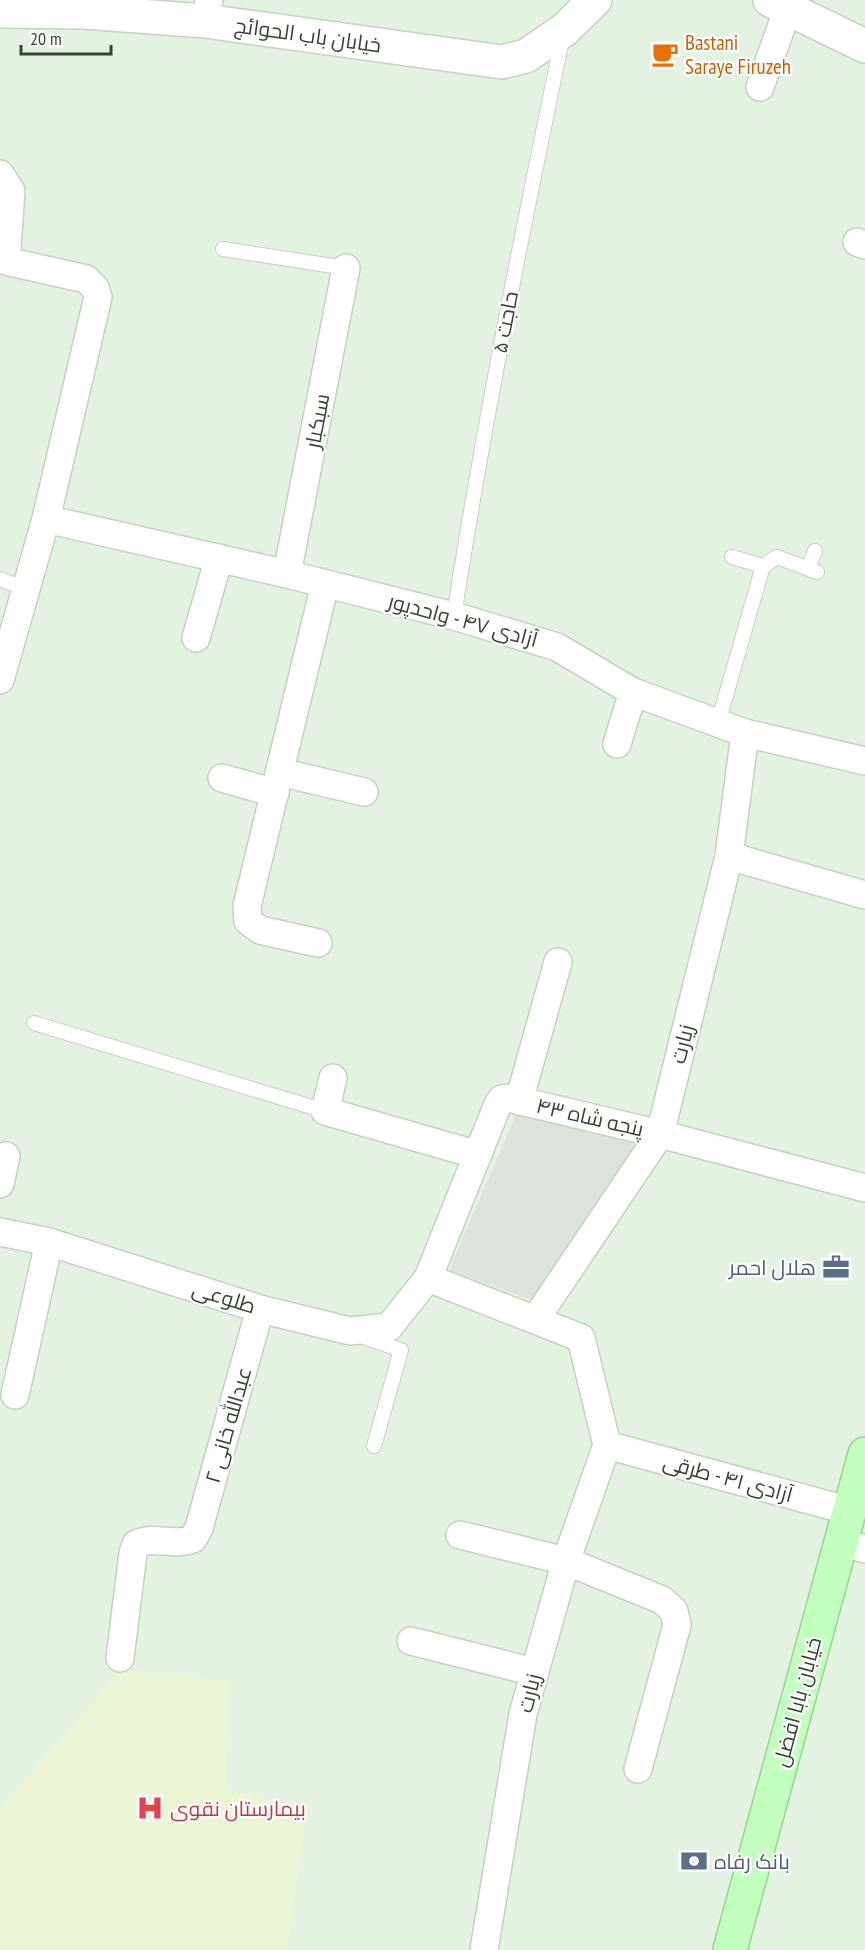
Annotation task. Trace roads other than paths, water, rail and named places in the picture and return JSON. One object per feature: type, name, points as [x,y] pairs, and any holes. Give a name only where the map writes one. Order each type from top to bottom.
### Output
[{"type":"main road","name":"خیابان بابا افضل","points":[[730,1950],[853,1546],[850,1511],[865,1454]]},
{"type":"street","name":"خیابان باب الحوائج","points":[[0,12],[207,10],[502,62],[526,56],[564,30],[595,0]]},
{"type":"street","points":[[760,87],[779,4],[865,46]]},
{"type":"street","points":[[0,174],[11,191],[6,261],[86,279],[95,288],[98,297],[46,519],[0,680]]},
{"type":"street","name":"سبکبار","points":[[287,574],[346,268]]},
{"type":"street","name":"آزادی ۴۷ - واحدپور","points":[[46,519],[287,574],[454,616],[557,646],[633,692],[745,733],[865,760]]},
{"type":"street","points":[[196,638],[219,558]]},
{"type":"street","points":[[318,943],[260,930],[248,921],[247,906],[325,584]]},
{"type":"street","points":[[617,744],[633,692]]},
{"type":"street","name":"زیارت","points":[[535,1320],[660,1134],[729,856],[745,733]]},
{"type":"street","points":[[222,778],[364,792]]},
{"type":"street","points":[[729,856],[865,895]]},
{"type":"street","points":[[519,1101],[558,962]]},
{"type":"street","points":[[333,1078],[325,1112],[478,1155]]},
{"type":"street","name":"پنجه شاه ۴۳","points":[[428,1278],[502,1099],[508,1098],[660,1134],[865,1188]]},
{"type":"street","points":[[0,1184],[6,1156]]},
{"type":"street","name":"طلوعی","points":[[0,1232],[49,1242],[260,1309],[350,1331],[389,1327],[428,1278]]},
{"type":"street","points":[[15,1395],[49,1242]]},
{"type":"street","points":[[428,1278],[581,1338],[607,1444]]},
{"type":"street","name":"عبدالله خانی ۲","points":[[120,1658],[136,1544],[146,1540],[182,1544],[194,1539],[260,1309]]},
{"type":"street","name":"زیارت","points":[[484,1950],[523,1714],[566,1561],[607,1444]]},
{"type":"street","name":"آزادی ۴۱ - طرقی","points":[[607,1444],[850,1511]]},
{"type":"street","points":[[460,1534],[566,1561],[662,1600],[674,1611],[678,1625],[638,1769]]},
{"type":"street","points":[[411,1641],[534,1672]]},
{"type":"lane","name":"حاجت ۵","points":[[454,616],[472,496],[564,30]]},
{"type":"lane","points":[[223,249],[346,268]]},
{"type":"lane","points":[[718,723],[763,566],[777,557],[812,570],[815,550]]},
{"type":"lane","points":[[732,557],[763,566]]},
{"type":"lane","points":[[0,579],[26,589]]},
{"type":"lane","points":[[34,1023],[325,1112]]},
{"type":"lane","points":[[350,1331],[401,1350],[375,1446]]},
{"type":"place","name":"Bastani Saraye Firuzeh","points":[[665,54]]},
{"type":"place","name":"هلال احمر","points":[[836,1267]]},
{"type":"place","name":"بیمارستان نقوی","points":[[150,1808]]},
{"type":"place","name":"بانک رفاه","points":[[694,1861]]}]
